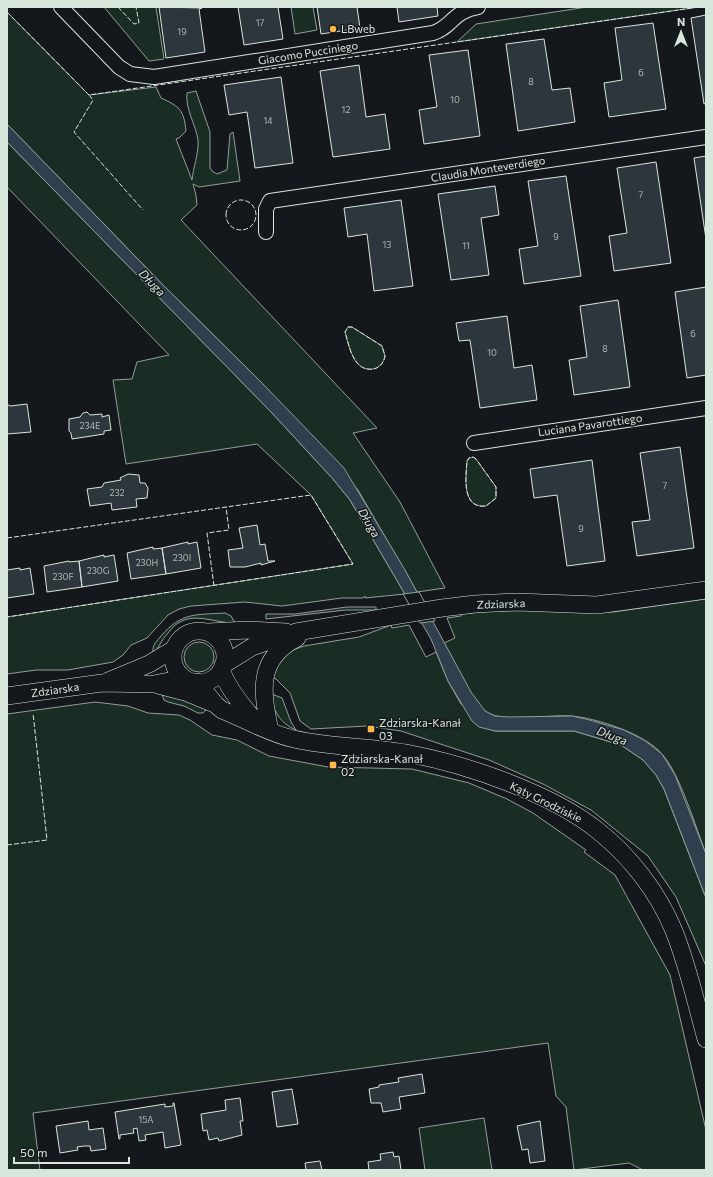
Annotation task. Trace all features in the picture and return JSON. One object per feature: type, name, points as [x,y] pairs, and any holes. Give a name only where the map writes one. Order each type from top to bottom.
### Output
[{"type":"street","name":"Giacomo Pucciniego","points":[[61,7],[119,67],[130,74],[154,77],[433,33],[439,31],[459,13],[478,7]]},
{"type":"street","name":"Claudia Monteverdiego","points":[[266,232],[266,209],[270,201],[706,137]]},
{"type":"street","name":"Luciana Pavarottiego","points":[[474,442],[706,408]]},
{"type":"street","name":"Zdziarska","points":[[222,668],[252,647],[296,632],[442,608],[510,602],[597,605],[706,590]]},
{"type":"street","points":[[264,728],[263,690],[269,665],[279,650],[288,642],[313,629]]},
{"type":"street","name":"Zdziarska","points":[[208,632],[248,630],[296,632]]},
{"type":"street","points":[[200,631],[208,632],[220,642],[224,650],[222,668],[211,680],[190,680],[178,672],[174,665],[174,648],[178,641],[188,634],[200,631]]},
{"type":"street","name":"Zdziarska","points":[[102,683],[149,664],[174,648]]},
{"type":"street","name":"Kąty Grodziskie","points":[[222,668],[227,684],[240,705],[264,728]]},
{"type":"street","name":"Zdziarska","points":[[7,696],[102,683],[154,684],[190,680]]},
{"type":"street","name":"Kąty Grodziskie","points":[[190,680],[222,710],[264,728],[306,742],[394,751],[460,765],[539,796],[596,829],[625,855],[639,872],[662,907],[674,932],[706,1039]]},
{"type":"street","points":[[154,684],[185,692],[216,705]]},
{"type":"green space","points":[[104,7],[156,7],[164,59],[149,61]]},
{"type":"green space","points":[[291,7],[313,7],[317,30],[295,34]]},
{"type":"green space","points":[[587,7],[699,7],[457,42],[476,24]]},
{"type":"green space","points":[[7,12],[89,95],[156,87],[161,98],[176,106],[184,118],[186,131],[176,139],[192,180],[198,150],[198,140],[189,111],[187,93],[196,91],[210,132],[210,168],[217,174],[227,170],[230,134],[233,132],[240,181],[199,187],[193,184],[197,205],[181,220],[377,428],[353,433],[400,502],[445,588],[417,592],[358,490],[261,382],[162,284],[7,124]]},
{"type":"green space","points":[[7,142],[272,413],[333,479],[350,500],[405,594],[365,598],[365,596],[363,598],[342,598],[282,606],[245,602],[191,606],[179,609],[168,615],[147,638],[131,645],[123,655],[113,662],[68,670],[36,670],[7,674],[7,617],[353,564],[311,495],[257,444],[126,464],[113,380],[132,379],[137,362],[169,355],[7,187]]},
{"type":"green space","points":[[348,327],[352,327],[382,346],[385,356],[380,366],[373,369],[366,369],[356,362],[350,350],[345,332]]},
{"type":"green space","points":[[473,457],[496,487],[496,498],[486,506],[478,506],[472,502],[467,490],[467,461],[469,458]]},
{"type":"green space","points":[[706,599],[706,854],[675,774],[662,754],[654,747],[644,740],[620,728],[582,717],[562,716],[509,718],[495,716],[484,710],[478,704],[462,678],[444,643],[455,638],[447,618],[461,616],[461,614],[490,611],[542,610],[613,612]]},
{"type":"green space","points":[[347,607],[376,607],[376,610],[345,610],[266,619],[266,614],[295,614]]},
{"type":"green space","points":[[225,613],[231,616],[235,623],[199,618],[183,620],[175,625],[166,635],[154,654],[153,647],[155,643],[169,628],[176,623],[190,616]]},
{"type":"green space","points":[[391,625],[392,628],[409,625],[426,657],[436,652],[448,681],[461,704],[495,731],[574,731],[621,745],[643,760],[656,775],[664,789],[706,898],[706,966],[676,897],[648,856],[591,810],[543,784],[489,760],[401,731],[367,726],[311,729],[300,721],[290,693],[276,679],[271,677],[282,659],[293,650],[304,646],[359,637]]},
{"type":"green space","points":[[199,642],[205,643],[213,651],[213,663],[205,671],[199,672],[193,671],[185,663],[184,657],[185,651],[193,643]]},
{"type":"green space","points":[[269,693],[282,698],[291,722],[296,730],[285,724],[278,715]]},
{"type":"green space","points":[[162,694],[170,695],[207,709],[203,713],[198,713],[184,706],[164,700]]},
{"type":"green space","points":[[95,702],[128,706],[148,713],[179,715],[190,720],[212,735],[237,740],[269,756],[328,767],[412,769],[469,783],[507,799],[533,813],[586,850],[584,852],[615,875],[670,975],[706,1130],[706,1170],[643,1170],[629,1163],[574,1170],[566,1107],[556,1096],[548,1043],[33,1113],[40,1170],[7,1170],[7,714]]},
{"type":"green space","points":[[484,1118],[492,1170],[425,1170],[419,1128]]},
{"type":"water","name":"Długa","points":[[7,124],[162,284],[261,382],[344,468],[405,570],[471,692],[485,711],[495,716],[572,716],[586,719],[624,730],[644,740],[662,754],[675,775],[706,854],[706,898],[664,789],[656,775],[643,760],[621,745],[574,731],[495,731],[479,727],[472,721],[448,681],[431,639],[350,500],[333,479],[272,413],[7,142]]},
{"type":"pier","points":[[419,592],[435,621],[420,623],[403,594]]},
{"type":"building","points":[[159,7],[202,8],[199,9],[205,52],[166,58]]},
{"type":"building","points":[[238,7],[278,7],[283,39],[244,45]]},
{"type":"building","points":[[317,7],[357,7],[360,28],[321,34]]},
{"type":"building","points":[[397,7],[437,7],[438,16],[399,22]]},
{"type":"building","points":[[706,15],[706,103],[704,104],[691,18]]},
{"type":"building","points":[[653,23],[666,109],[609,117],[604,83],[622,80],[615,28]]},
{"type":"building","points":[[544,39],[552,90],[570,88],[575,122],[518,131],[506,44]]},
{"type":"building","points":[[468,50],[480,136],[424,144],[419,110],[437,107],[429,55]]},
{"type":"building","points":[[359,65],[366,117],[385,114],[390,149],[333,157],[320,71]]},
{"type":"building","points":[[281,77],[293,163],[255,168],[247,112],[229,115],[224,85]]},
{"type":"building","points":[[706,156],[706,239],[694,158]]},
{"type":"building","points":[[656,162],[671,263],[614,271],[609,236],[627,233],[617,168]]},
{"type":"building","points":[[566,176],[581,276],[524,284],[519,249],[538,246],[528,181]]},
{"type":"building","points":[[495,186],[499,215],[481,218],[489,275],[451,280],[438,194]]},
{"type":"building","points":[[401,200],[413,286],[374,291],[367,234],[348,237],[344,208]]},
{"type":"building","points":[[706,287],[706,375],[687,378],[675,292]]},
{"type":"building","points":[[618,300],[630,387],[574,395],[569,360],[587,357],[580,306]]},
{"type":"building","points":[[507,316],[514,368],[532,365],[537,400],[480,408],[470,340],[459,341],[456,323]]},
{"type":"building","points":[[7,404],[10,406],[27,404],[31,432],[7,434]]},
{"type":"building","points":[[87,412],[90,415],[102,414],[102,417],[109,415],[111,430],[104,431],[104,434],[72,439],[69,431],[69,419],[80,417],[83,413]]},
{"type":"building","points":[[680,447],[694,548],[637,556],[632,522],[650,520],[640,453]]},
{"type":"building","points":[[592,460],[605,561],[567,566],[557,495],[534,498],[530,469]]},
{"type":"building","points":[[128,474],[139,475],[140,483],[145,483],[148,488],[147,498],[136,499],[137,507],[112,510],[111,503],[90,506],[87,489],[102,487],[104,483],[121,480],[120,478]]},
{"type":"building","points":[[257,525],[260,545],[265,544],[268,561],[275,561],[261,565],[261,563],[245,567],[230,567],[228,550],[243,548],[239,528]]},
{"type":"building","points":[[188,542],[188,544],[197,542],[201,568],[166,574],[162,548]]},
{"type":"building","points":[[153,547],[153,549],[162,548],[166,574],[131,579],[127,553]]},
{"type":"building","points":[[104,555],[104,557],[114,555],[118,581],[82,587],[79,561]]},
{"type":"building","points":[[69,561],[79,561],[82,587],[47,592],[44,566]]},
{"type":"building","points":[[20,568],[20,570],[30,568],[34,594],[7,598],[7,570]]},
{"type":"building","points":[[422,1074],[425,1093],[399,1097],[401,1109],[383,1112],[381,1103],[371,1103],[369,1089],[379,1087],[379,1085],[399,1082],[398,1078]]},
{"type":"building","points":[[292,1089],[298,1124],[277,1127],[272,1092]]},
{"type":"building","points":[[240,1098],[243,1121],[240,1121],[242,1135],[219,1141],[218,1138],[209,1140],[207,1130],[203,1131],[201,1114],[226,1110],[225,1100]]},
{"type":"building","points":[[173,1103],[181,1145],[165,1148],[163,1132],[145,1135],[146,1140],[139,1141],[137,1128],[133,1129],[134,1133],[120,1135],[119,1139],[115,1112],[165,1104],[165,1107],[173,1106]]},
{"type":"building","points":[[88,1121],[89,1130],[103,1128],[106,1149],[91,1151],[90,1146],[84,1146],[77,1147],[78,1150],[60,1153],[56,1126]]},
{"type":"building","points":[[540,1121],[545,1161],[530,1163],[528,1149],[522,1150],[517,1126]]},
{"type":"building","points":[[393,1152],[394,1157],[399,1156],[401,1170],[369,1170],[368,1162],[381,1160],[380,1154]]},
{"type":"building","points":[[320,1161],[322,1170],[306,1170],[305,1163]]},
{"type":"fence","points":[[118,7],[134,24],[139,23],[136,7]]},
{"type":"fence","points":[[7,12],[89,95],[699,7]]},
{"type":"fence","points":[[89,95],[93,100],[74,132],[143,210]]},
{"type":"fence","points":[[241,200],[247,201],[255,209],[256,215],[255,221],[247,229],[241,230],[235,229],[227,221],[226,215],[227,209],[235,201],[241,200]]},
{"type":"fence","points":[[348,327],[352,327],[382,346],[385,356],[380,366],[373,369],[366,369],[356,362],[350,350],[345,332],[348,327]]},
{"type":"fence","points":[[473,457],[496,487],[496,498],[486,506],[478,506],[472,502],[467,490],[467,461],[469,458],[473,457]]},
{"type":"fence","points":[[7,538],[311,495],[353,564],[7,617]]},
{"type":"fence","points":[[214,586],[207,533],[229,530],[226,507]]},
{"type":"fence","points":[[7,845],[47,840],[33,713]]},
{"type":"place","name":"LBweb","points":[[333,29]]},
{"type":"place","name":"Zdziarska-Kanał 03","points":[[371,729]]},
{"type":"place","name":"Zdziarska-Kanał 02","points":[[333,765]]}]
